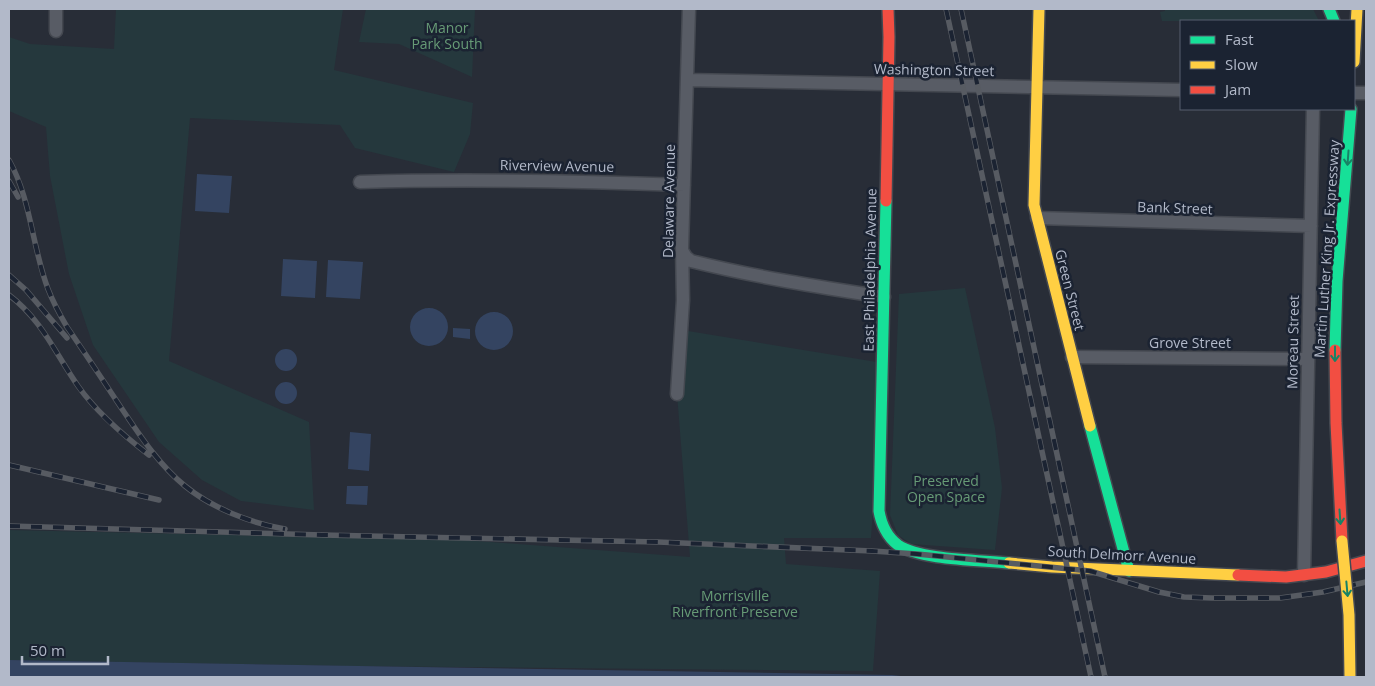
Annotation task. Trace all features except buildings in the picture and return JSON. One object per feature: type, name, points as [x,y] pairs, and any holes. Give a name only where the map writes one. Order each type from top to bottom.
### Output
[{"type":"main road","name":"East Philadelphia Avenue","points":[[885,530],[879,511],[888,9]]},
{"type":"main road","name":"Green Street","points":[[1039,9],[1034,205],[1129,571]]},
{"type":"main road","points":[[1355,44],[1357,9]]},
{"type":"main road","name":"Martin Luther King Jr. Expressway","points":[[1350,677],[1348,615],[1335,440],[1335,338],[1339,246],[1351,110]]},
{"type":"main road","name":"South Delmorr Avenue","points":[[885,530],[898,546],[916,554],[1020,564],[1129,571],[1286,577],[1340,569],[1366,561]]},
{"type":"street","points":[[56,9],[56,31]]},
{"type":"street","name":"Delaware Avenue","points":[[677,394],[683,300],[689,9]]},
{"type":"street","name":"Washington Street","points":[[687,80],[1180,90]]},
{"type":"street","name":"Moreau Street","points":[[1304,575],[1313,110]]},
{"type":"street","name":"Riverview Avenue","points":[[360,182],[534,180],[684,185]]},
{"type":"street","name":"Bank Street","points":[[1037,218],[1311,226]]},
{"type":"street","points":[[683,252],[691,261],[739,272],[784,282],[884,297]]},
{"type":"street","name":"Grove Street","points":[[1072,357],[1308,359]]},
{"type":"green space","points":[[116,9],[343,9],[334,70],[473,103],[470,134],[454,172],[355,148],[340,125],[190,118],[169,361],[309,422],[314,510],[241,501],[202,480],[159,442],[93,345],[69,274],[50,176],[46,127],[9,111],[9,37],[30,44],[114,49]]},
{"type":"green space","name":"Manor Park South","points":[[366,9],[475,9],[472,77],[399,44],[359,42]]},
{"type":"green space","points":[[1165,9],[1313,9],[1318,20],[1162,21],[1160,12],[1165,11]]},
{"type":"green space","name":"Preserved Open Space","points":[[965,288],[995,428],[1002,488],[995,550],[911,544],[898,535],[890,515],[899,294]]},
{"type":"green space","name":"Morrisville Riverfront Preserve","points":[[682,330],[883,363],[871,538],[784,538],[786,564],[880,571],[873,671],[346,666],[9,660],[9,530],[464,540],[690,557],[677,394]]},
{"type":"water","points":[[197,174],[232,176],[229,213],[195,211]]},
{"type":"water","points":[[283,259],[317,261],[315,298],[281,296]]},
{"type":"water","points":[[328,260],[363,262],[360,299],[326,297]]},
{"type":"water","points":[[429,308],[443,313],[448,327],[443,341],[429,346],[415,341],[410,327],[415,313]]},
{"type":"water","points":[[494,312],[508,317],[513,331],[508,345],[494,350],[480,345],[475,331],[480,317]]},
{"type":"water","points":[[453,328],[470,329],[470,339],[453,337]]},
{"type":"water","points":[[282,349],[290,349],[297,356],[297,364],[290,371],[282,371],[275,364],[275,356]]},
{"type":"water","points":[[282,382],[290,382],[297,389],[297,397],[290,404],[282,404],[275,397],[275,389]]},
{"type":"water","points":[[350,432],[371,434],[369,471],[348,469]]},
{"type":"water","points":[[347,486],[368,486],[367,505],[346,504]]},
{"type":"water","points":[[9,660],[892,675],[910,677],[9,677]]},
{"type":"railway","points":[[946,9],[1091,677]]},
{"type":"railway","points":[[961,9],[1105,677]]},
{"type":"railway","points":[[9,160],[22,191],[38,257],[54,304],[67,327],[134,427],[166,468],[196,494],[232,514],[258,523],[285,529]]},
{"type":"railway","points":[[9,181],[18,197]]},
{"type":"railway","points":[[9,275],[26,290],[67,338]]},
{"type":"railway","points":[[9,295],[39,326],[78,386],[93,405],[149,455]]},
{"type":"railway","points":[[9,465],[159,500]]},
{"type":"railway","points":[[9,526],[658,542],[872,551],[1090,571],[1159,592],[1184,597],[1280,598],[1323,592],[1366,582]]},
{"type":"traffic: fast","points":[[1329,9],[1334,20]]},
{"type":"traffic: fast","points":[[1335,350],[1337,281],[1351,110]]},
{"type":"traffic: fast","points":[[886,201],[879,511],[881,520],[891,538],[898,545],[908,550],[935,556],[1009,563]]},
{"type":"traffic: fast","points":[[1090,426],[1129,571]]},
{"type":"traffic: slow","points":[[1039,9],[1034,205],[1090,426]]},
{"type":"traffic: slow","points":[[1355,44],[1357,9]]},
{"type":"traffic: slow","points":[[1342,541],[1349,615],[1350,677]]},
{"type":"traffic: slow","points":[[1009,563],[1052,567],[1238,575]]},
{"type":"traffic: jam","points":[[886,201],[888,9]]},
{"type":"traffic: jam","points":[[1335,350],[1336,423],[1342,541]]},
{"type":"traffic: jam","points":[[1238,575],[1286,577],[1326,572],[1366,561]]}]
